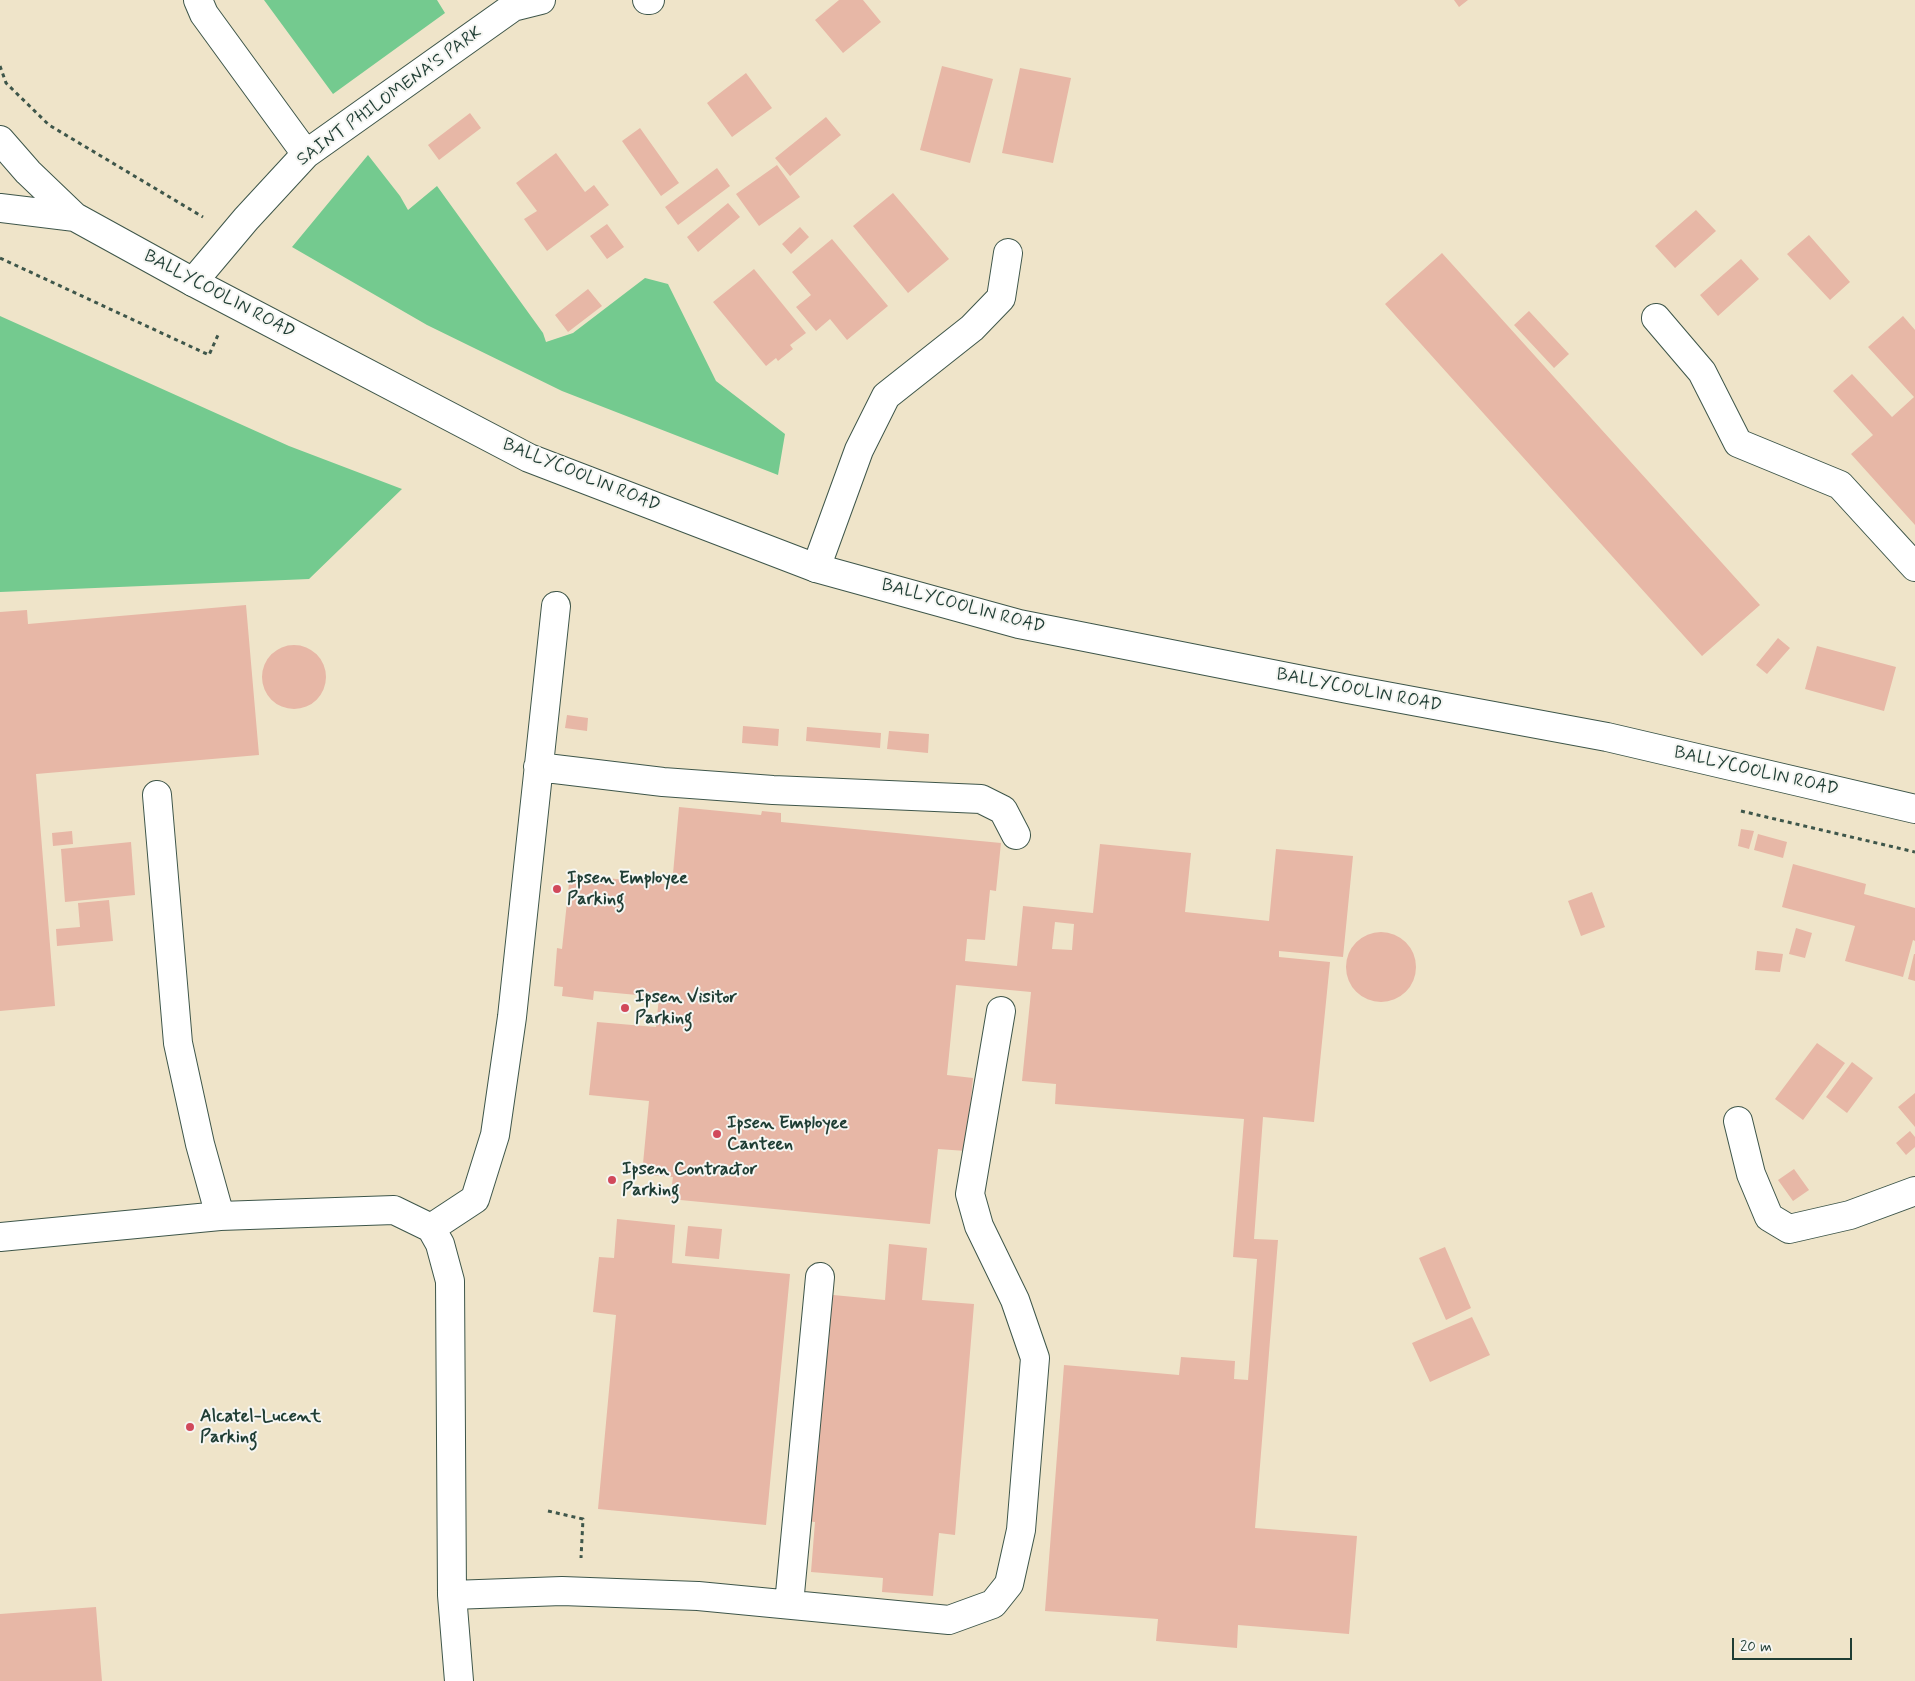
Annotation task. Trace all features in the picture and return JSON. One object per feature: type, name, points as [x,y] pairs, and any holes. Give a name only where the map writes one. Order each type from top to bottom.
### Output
[{"type":"main road","points":[[198,0],[204,14],[306,154]]},
{"type":"main road","name":"SAINT PHILOMENA'S PARK","points":[[193,282],[306,154],[513,7],[541,0]]},
{"type":"main road","name":"BALLYCOOLIN ROAD","points":[[0,140],[28,172],[75,217],[233,303],[529,458],[816,568],[1019,624],[1348,689],[1607,737],[1915,809]]},
{"type":"main road","name":"BALLYCOOLIN ROAD","points":[[0,208],[75,217]]},
{"type":"main road","points":[[816,568],[859,450],[886,396],[972,328],[1001,298],[1008,253]]},
{"type":"main road","points":[[1656,318],[1702,372],[1738,443],[1840,485],[1915,567]]},
{"type":"main road","points":[[431,1228],[475,1199],[495,1135],[512,1017],[556,606]]},
{"type":"main road","points":[[538,767],[663,782],[773,790],[981,799],[1003,810],[1016,835]]},
{"type":"main road","points":[[157,795],[178,1043],[200,1144],[220,1216]]},
{"type":"main road","points":[[452,1595],[585,1592],[698,1596],[949,1620],[992,1604],[1009,1584],[1021,1530],[1035,1358],[1015,1300],[979,1226],[970,1194],[1002,1011]]},
{"type":"main road","points":[[1738,1121],[1751,1174],[1769,1217],[1789,1229],[1850,1215],[1915,1191]]},
{"type":"main road","points":[[0,1237],[220,1216],[394,1210],[431,1228],[440,1244],[450,1280],[452,1595],[459,1681]]},
{"type":"main road","points":[[789,1604],[820,1277]]},
{"type":"path","points":[[0,66],[6,83],[49,126],[233,235]]},
{"type":"path","points":[[0,258],[209,355],[233,303]]},
{"type":"path","points":[[1740,811],[1915,852]]},
{"type":"path","points":[[548,1512],[583,1519],[581,1558],[585,1592]]},
{"type":"green space","points":[[264,0],[437,0],[445,13],[333,94]]},
{"type":"green space","points":[[368,155],[400,196],[408,210],[437,186],[543,333],[546,342],[573,333],[645,278],[668,284],[716,381],[785,434],[778,475],[562,391],[427,325],[292,247]]},
{"type":"green space","points":[[0,316],[289,446],[402,489],[309,579],[0,592]]},
{"type":"building","points":[[839,0],[863,0],[881,22],[843,53],[815,20]]},
{"type":"building","points":[[1454,0],[1468,0],[1459,7]]},
{"type":"building","points":[[942,66],[993,79],[970,163],[920,150]]},
{"type":"building","points":[[1020,68],[1071,78],[1053,163],[1002,153]]},
{"type":"building","points":[[746,73],[772,108],[732,137],[707,103]]},
{"type":"building","points":[[470,113],[481,128],[439,160],[428,145]]},
{"type":"building","points":[[826,117],[841,135],[790,176],[775,158]]},
{"type":"building","points":[[640,128],[679,183],[661,196],[622,141]]},
{"type":"building","points":[[556,153],[585,192],[594,185],[609,205],[547,251],[524,219],[537,211],[516,183]]},
{"type":"building","points":[[777,165],[800,197],[759,226],[736,194]]},
{"type":"building","points":[[717,168],[730,186],[678,225],[665,207]]},
{"type":"building","points":[[893,193],[949,259],[908,293],[853,226]]},
{"type":"building","points":[[728,203],[740,217],[698,252],[687,237]]},
{"type":"building","points":[[1696,210],[1716,231],[1675,268],[1655,246]]},
{"type":"building","points":[[607,224],[624,247],[607,259],[590,236]]},
{"type":"building","points":[[800,227],[809,237],[791,254],[782,244]]},
{"type":"building","points":[[1809,235],[1850,282],[1830,300],[1787,254]]},
{"type":"building","points":[[832,239],[888,306],[847,340],[830,319],[816,331],[796,307],[811,295],[792,272]]},
{"type":"building","points":[[1442,253],[1760,605],[1702,656],[1385,304]]},
{"type":"building","points":[[1741,259],[1759,279],[1718,316],[1700,295]]},
{"type":"building","points":[[754,269],[806,333],[790,345],[793,349],[778,361],[776,358],[766,366],[713,302]]},
{"type":"building","points":[[588,289],[602,306],[568,332],[555,315]]},
{"type":"building","points":[[1529,311],[1569,354],[1554,368],[1514,325]]},
{"type":"building","points":[[1903,316],[1915,330],[1915,525],[1851,454],[1873,435],[1833,391],[1852,374],[1892,417],[1914,397],[1868,347]]},
{"type":"building","points":[[246,605],[259,755],[36,774],[55,1006],[0,1011],[0,612],[27,610],[28,624]]},
{"type":"building","points":[[1778,638],[1790,648],[1767,674],[1756,665]]},
{"type":"building","points":[[294,645],[306,647],[317,654],[324,665],[326,677],[324,689],[317,700],[306,707],[294,709],[282,707],[271,700],[264,689],[262,677],[264,665],[271,654],[282,647]]},
{"type":"building","points":[[1817,646],[1896,667],[1884,711],[1805,689]]},
{"type":"building","points":[[567,715],[588,718],[587,731],[565,728]]},
{"type":"building","points":[[743,726],[779,729],[778,746],[742,743]]},
{"type":"building","points":[[807,727],[881,733],[880,748],[806,741]]},
{"type":"building","points":[[889,731],[929,734],[928,753],[887,749]]},
{"type":"building","points":[[679,807],[761,815],[762,811],[781,813],[781,822],[1001,843],[996,891],[990,890],[985,940],[967,939],[965,961],[1017,966],[1023,906],[1093,913],[1100,844],[1191,853],[1185,912],[1269,921],[1276,849],[1353,856],[1343,957],[1279,951],[1279,957],[1330,962],[1314,1122],[1263,1117],[1254,1239],[1278,1240],[1255,1528],[1357,1536],[1349,1634],[1238,1625],[1237,1648],[1156,1641],[1158,1619],[1045,1611],[1064,1365],[1179,1375],[1181,1357],[1235,1361],[1234,1379],[1248,1380],[1257,1259],[1233,1257],[1244,1119],[1055,1104],[1056,1084],[1022,1081],[1031,992],[956,985],[947,1075],[973,1078],[966,1151],[938,1149],[930,1224],[670,1199],[673,1177],[642,1174],[649,1101],[589,1095],[597,1022],[656,1027],[659,997],[594,991],[593,1000],[562,996],[563,987],[554,986],[557,948],[562,949],[570,874],[672,885]],"holes":[[[1055,922],[1074,924],[1072,950],[1052,949]]]},
{"type":"building","points":[[1741,829],[1754,831],[1749,849],[1738,846]]},
{"type":"building","points":[[72,831],[73,844],[53,846],[52,833]]},
{"type":"building","points":[[1758,834],[1787,842],[1783,858],[1754,850]]},
{"type":"building","points":[[131,842],[135,895],[65,902],[61,849]]},
{"type":"building","points":[[1793,864],[1866,884],[1864,894],[1915,908],[1915,941],[1913,940],[1903,977],[1845,961],[1855,926],[1782,907]]},
{"type":"building","points":[[1592,892],[1605,927],[1581,936],[1568,901]]},
{"type":"building","points":[[109,900],[113,941],[57,946],[56,929],[80,927],[78,903]]},
{"type":"building","points":[[1796,928],[1812,933],[1805,958],[1789,954]]},
{"type":"building","points":[[1381,932],[1394,935],[1406,942],[1413,954],[1416,967],[1413,980],[1406,992],[1394,999],[1381,1002],[1368,999],[1356,992],[1349,980],[1346,967],[1349,954],[1356,942],[1368,935]]},
{"type":"building","points":[[1757,951],[1783,954],[1780,972],[1755,970]]},
{"type":"building","points":[[1915,954],[1915,981],[1908,979]]},
{"type":"building","points":[[1817,1043],[1845,1063],[1803,1120],[1775,1099]]},
{"type":"building","points":[[1852,1062],[1873,1078],[1847,1113],[1826,1097]]},
{"type":"building","points":[[1915,1093],[1915,1127],[1898,1107]]},
{"type":"building","points":[[1910,1131],[1915,1137],[1915,1147],[1906,1155],[1896,1143]]},
{"type":"building","points":[[1794,1169],[1809,1190],[1793,1201],[1778,1180]]},
{"type":"building","points":[[617,1219],[675,1225],[672,1263],[790,1274],[766,1525],[598,1509],[616,1315],[593,1312],[599,1257],[614,1258]]},
{"type":"building","points":[[688,1226],[722,1229],[719,1259],[685,1256]]},
{"type":"building","points":[[889,1244],[927,1248],[922,1300],[974,1304],[955,1535],[939,1533],[933,1596],[882,1592],[883,1578],[811,1572],[815,1522],[804,1521],[823,1294],[885,1300]]},
{"type":"building","points":[[1445,1247],[1471,1308],[1446,1320],[1419,1258]]},
{"type":"building","points":[[1472,1317],[1490,1355],[1430,1382],[1412,1343]]},
{"type":"building","points":[[96,1607],[102,1681],[0,1681],[0,1614]]},
{"type":"place","name":"Ipsen Employee Parking","points":[[557,889]]},
{"type":"place","name":"Ipsen Visitor Parking","points":[[625,1008]]},
{"type":"place","name":"Ipsen Employee Canteen","points":[[717,1134]]},
{"type":"place","name":"Ipsen Contractor Parking","points":[[612,1180]]},
{"type":"place","name":"Alcatel-Lucent Parking","points":[[190,1427]]}]
